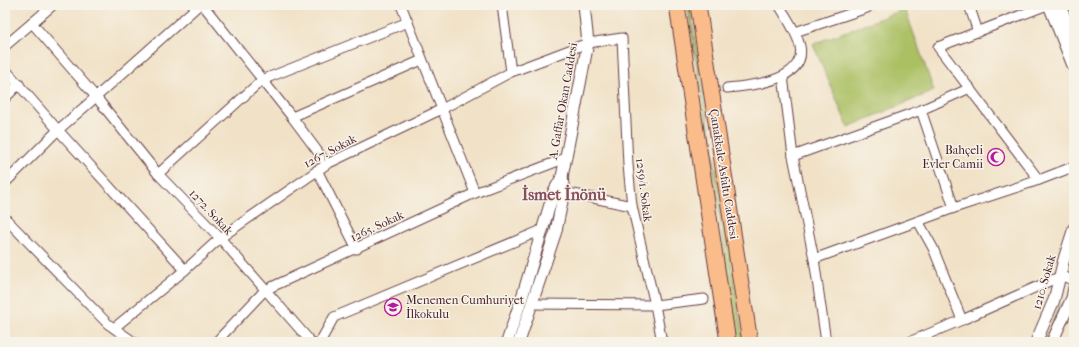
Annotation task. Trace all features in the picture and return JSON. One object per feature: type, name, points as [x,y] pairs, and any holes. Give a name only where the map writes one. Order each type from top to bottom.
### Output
[{"type":"highway","name":"Çanakkale Asfaltı Caddesi","points":[[677,5],[728,342]]},
{"type":"highway","name":"Çanakkale Asfaltı Caddesi","points":[[698,5],[750,342]]},
{"type":"street","points":[[5,46],[53,5]]},
{"type":"street","points":[[5,183],[58,130],[199,5]]},
{"type":"street","points":[[203,5],[292,117],[327,164]]},
{"type":"street","points":[[401,5],[475,193]]},
{"type":"street","points":[[502,5],[512,72]]},
{"type":"street","name":"A. Gaffar Okan Caddesi","points":[[507,342],[554,191],[562,177],[588,43],[584,5]]},
{"type":"street","points":[[727,88],[762,84],[783,76],[793,68],[800,58],[800,47],[795,32],[779,5]]},
{"type":"street","points":[[795,32],[867,8],[866,5]]},
{"type":"street","points":[[969,5],[978,32]]},
{"type":"street","points":[[1039,180],[938,47],[1048,5],[1074,68]]},
{"type":"street","points":[[1060,5],[1074,40]]},
{"type":"street","points":[[1066,5],[1074,26]]},
{"type":"street","points":[[158,174],[262,80],[408,22]]},
{"type":"street","name":"1272. Sokak","points":[[32,23],[96,97],[158,174],[220,238],[311,342]]},
{"type":"street","name":"1267. Sokak","points":[[118,335],[220,238],[327,164],[442,109],[512,72],[588,43],[622,38]]},
{"type":"street","name":"1259/1. Sokak","points":[[622,38],[628,165],[632,206],[662,342]]},
{"type":"street","points":[[292,117],[422,60]]},
{"type":"street","points":[[5,69],[58,130],[185,270]]},
{"type":"street","points":[[783,76],[793,156],[814,259],[826,342]]},
{"type":"street","points":[[5,98],[19,84]]},
{"type":"street","points":[[793,156],[921,110],[970,88]]},
{"type":"street","points":[[921,110],[954,208]]},
{"type":"street","name":"1265. Sokak","points":[[216,342],[265,290],[357,249],[475,193],[566,158]]},
{"type":"street","points":[[814,259],[954,208],[1039,180],[1070,168],[1074,168]]},
{"type":"street","points":[[317,170],[357,249]]},
{"type":"street","name":"A. Gaffar Okan Caddesi","points":[[519,342],[556,231],[564,192],[562,177]]},
{"type":"street","points":[[564,192],[632,206]]},
{"type":"street","points":[[5,218],[118,335],[134,342]]},
{"type":"street","points":[[918,221],[933,248],[962,320]]},
{"type":"street","name":"1210. Sokak","points":[[1036,342],[1054,300],[1064,259],[1074,228]]},
{"type":"street","points":[[320,342],[334,317],[542,230]]},
{"type":"street","points":[[909,342],[1061,276],[1074,280]]},
{"type":"street","points":[[1052,342],[1072,298],[1074,288]]},
{"type":"street","points":[[532,304],[655,305],[704,299]]},
{"type":"green space","points":[[687,5],[690,5],[744,342],[737,342],[709,143]]},
{"type":"green space","points":[[905,9],[934,91],[848,127],[813,44]]},
{"type":"green space","points":[[1074,251],[1074,267],[1071,272],[1066,270]]},
{"type":"green space","points":[[1060,304],[1063,305],[1047,342],[1044,342]]},
{"type":"place","name":"Bahçeli Evler Camii","points":[[996,157]]},
{"type":"place","name":"Menemen Cumhuriyet İlkokulu","points":[[393,307]]},
{"type":"district","name":"İsmet İnönü","points":[[564,194]]}]
